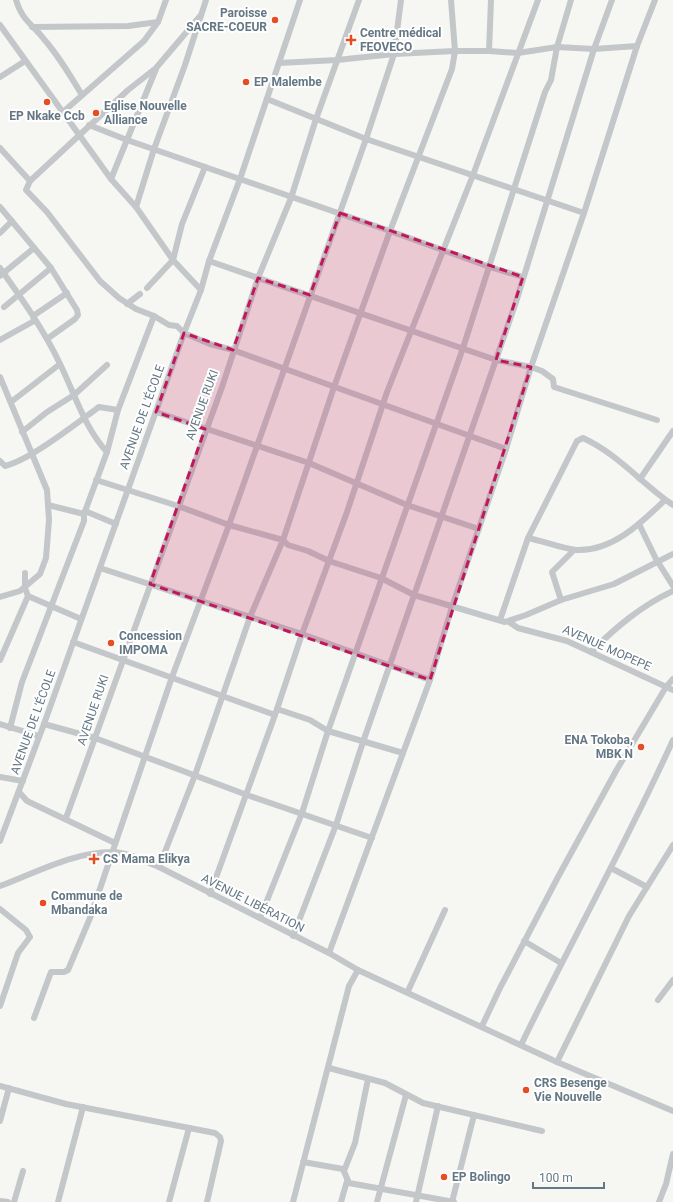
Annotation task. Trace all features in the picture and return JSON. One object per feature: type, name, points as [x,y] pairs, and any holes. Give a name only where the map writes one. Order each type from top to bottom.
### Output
[{"type":"street","points":[[16,0],[20,12],[32,27],[42,36],[69,73],[82,95]]},
{"type":"street","points":[[63,112],[138,47],[158,22],[166,0]]},
{"type":"street","points":[[136,207],[154,149],[206,0]]},
{"type":"street","name":"AVENUE DE L'ÉCOLE","points":[[0,841],[44,724],[184,333],[201,290],[209,261],[240,179],[300,0]]},
{"type":"street","name":"AVENUE RUKI","points":[[66,818],[258,278],[290,198],[316,119],[359,0]]},
{"type":"street","points":[[34,1018],[51,972],[64,972],[68,970],[90,918],[172,677],[229,525],[366,139],[394,54],[401,0]]},
{"type":"street","points":[[159,867],[195,776],[224,696],[250,617],[283,540],[334,387],[390,231],[420,156],[452,69],[455,51],[451,0]]},
{"type":"street","points":[[489,51],[492,0]]},
{"type":"street","points":[[210,894],[247,795],[383,405],[473,175],[538,0]]},
{"type":"street","points":[[260,918],[302,813],[328,731],[463,348],[490,267],[544,92],[550,80],[557,47],[572,0]]},
{"type":"street","points":[[293,936],[336,825],[363,742],[496,360],[594,49],[612,0]]},
{"type":"street","points":[[329,953],[430,680],[452,607],[506,449],[531,367],[584,213],[637,46],[655,0]]},
{"type":"street","points":[[201,14],[156,68],[128,90],[89,125],[30,181],[26,190],[46,212],[100,281],[127,304],[154,316],[169,325],[177,326],[184,333],[210,344],[233,350],[435,425],[506,449]]},
{"type":"street","points":[[32,27],[128,26],[158,22]]},
{"type":"street","points":[[0,24],[25,61],[112,179],[136,207],[174,260],[201,290]]},
{"type":"street","points":[[279,63],[455,51],[518,53],[557,47],[594,49],[637,46]]},
{"type":"street","points":[[0,78],[25,61]]},
{"type":"street","points":[[112,179],[156,68]]},
{"type":"street","points":[[267,100],[366,139],[420,156],[584,213]]},
{"type":"street","points":[[89,125],[290,198],[523,277]]},
{"type":"street","points":[[0,148],[30,181]]},
{"type":"street","points":[[147,288],[174,260],[182,224],[205,167]]},
{"type":"street","points":[[0,207],[51,268],[77,310],[78,315],[75,319],[47,339]]},
{"type":"street","points":[[0,232],[12,221]]},
{"type":"street","points":[[34,248],[1,273],[19,294],[34,316],[60,364],[96,440],[107,452]]},
{"type":"street","points":[[209,261],[496,360],[531,367],[542,371],[553,379],[554,387],[657,420]]},
{"type":"street","points":[[4,307],[51,268]]},
{"type":"street","points":[[0,340],[34,321],[34,316],[67,293]]},
{"type":"street","points":[[127,304],[140,294]]},
{"type":"street","points":[[10,728],[22,682],[84,521],[84,512],[107,452],[118,410],[154,316]]},
{"type":"street","points":[[11,402],[60,364]]},
{"type":"street","points":[[22,432],[47,412],[74,395],[107,365]]},
{"type":"street","points":[[0,377],[47,490],[49,525],[43,568],[35,579],[25,588],[15,593],[0,597]]},
{"type":"street","points":[[0,461],[5,466],[12,465],[32,454],[100,407],[118,410]]},
{"type":"street","points":[[156,412],[309,463],[357,482],[407,505],[479,528]]},
{"type":"street","points":[[640,479],[673,432]]},
{"type":"street","points":[[500,620],[528,538],[577,441],[583,438],[600,446],[670,502],[605,546],[574,550],[528,538]]},
{"type":"street","name":"AVENUE MOPEPE","points":[[96,480],[178,506],[229,525],[283,540],[288,545],[308,551],[329,561],[381,578],[414,595],[509,622],[518,628],[559,637],[673,690]]},
{"type":"street","points":[[48,505],[84,512],[116,524]]},
{"type":"street","points":[[639,524],[673,586]]},
{"type":"street","points":[[561,600],[552,572],[574,550]]},
{"type":"street","points":[[509,622],[561,600],[614,584],[673,554]]},
{"type":"street","points":[[100,568],[356,652],[430,680]]},
{"type":"street","points":[[0,660],[28,596],[25,588],[25,573]]},
{"type":"street","points":[[592,652],[611,631],[636,612],[656,599],[673,591]]},
{"type":"street","points":[[28,596],[81,619]]},
{"type":"street","points":[[73,642],[224,696],[276,712],[310,720],[328,731],[403,753]]},
{"type":"street","points":[[482,1026],[524,941],[616,771],[666,687],[673,679]]},
{"type":"street","points":[[0,724],[39,736]]},
{"type":"street","points":[[44,724],[95,738],[247,795],[372,838]]},
{"type":"street","points":[[521,1045],[561,963],[611,868],[673,740]]},
{"type":"street","points":[[0,777],[22,781]]},
{"type":"street","points":[[19,792],[27,801],[66,818],[115,843]]},
{"type":"street","points":[[15,802],[27,801]]},
{"type":"street","points":[[557,1062],[612,949],[647,887],[672,848]]},
{"type":"street","name":"AVENUE LIBÉRATION","points":[[0,886],[46,867],[84,856],[112,852],[134,857],[159,867],[329,953],[358,970],[408,991],[557,1062],[673,1111]]},
{"type":"street","points":[[611,868],[647,887]]},
{"type":"street","points":[[0,909],[26,930],[30,937],[18,954],[0,1006]]},
{"type":"street","points":[[408,991],[445,910]]},
{"type":"street","points":[[524,941],[561,963]]},
{"type":"street","points":[[293,1202],[329,1068],[349,986],[358,970]]},
{"type":"street","points":[[658,1000],[673,980]]},
{"type":"street","points":[[329,1068],[385,1083],[423,1103],[542,1131]]},
{"type":"street","points":[[341,1202],[347,1181],[344,1171],[355,1143],[368,1079]]},
{"type":"street","points":[[0,1086],[83,1107],[215,1133],[220,1137],[221,1141],[208,1202]]},
{"type":"street","points":[[0,1121],[9,1088]]},
{"type":"street","points":[[377,1202],[406,1094]]},
{"type":"street","points":[[416,1202],[438,1106]]},
{"type":"street","points":[[58,1202],[83,1107]]},
{"type":"street","points":[[347,1181],[453,1202],[474,1115]]},
{"type":"street","points":[[169,1202],[189,1128]]},
{"type":"street","points":[[659,1202],[666,1184],[673,1155]]},
{"type":"street","points":[[304,1162],[340,1168],[344,1171]]},
{"type":"street","points":[[14,1202],[23,1171]]},
{"type":"street","points":[[666,1184],[673,1188]]},
{"type":"street","points":[[0,1201],[8,1202]]},
{"type":"highlighted area","points":[[340,213],[523,277],[496,360],[531,367],[430,680],[150,584],[205,429],[156,412],[184,333],[233,350],[258,278],[310,295]]},
{"type":"place","name":"Paroisse SACRE-COEUR","points":[[275,20]]},
{"type":"place","name":"Centre médical FEOVECO","points":[[351,40]]},
{"type":"place","name":"EP Malembe","points":[[246,82]]},
{"type":"place","name":"EP Nkake Ccb","points":[[47,102]]},
{"type":"place","name":"Eglise Nouvelle Alliance","points":[[96,113]]},
{"type":"place","name":"Concession IMPOMA","points":[[111,643]]},
{"type":"place","name":"ENA Tokoba, MBK N","points":[[641,747]]},
{"type":"place","name":"CS Mama Elikya","points":[[94,859]]},
{"type":"place","name":"Commune de Mbandaka","points":[[43,903]]},
{"type":"place","name":"CRS Besenge Vie Nouvelle","points":[[526,1090]]},
{"type":"place","name":"EP Bolingo","points":[[444,1177]]}]
